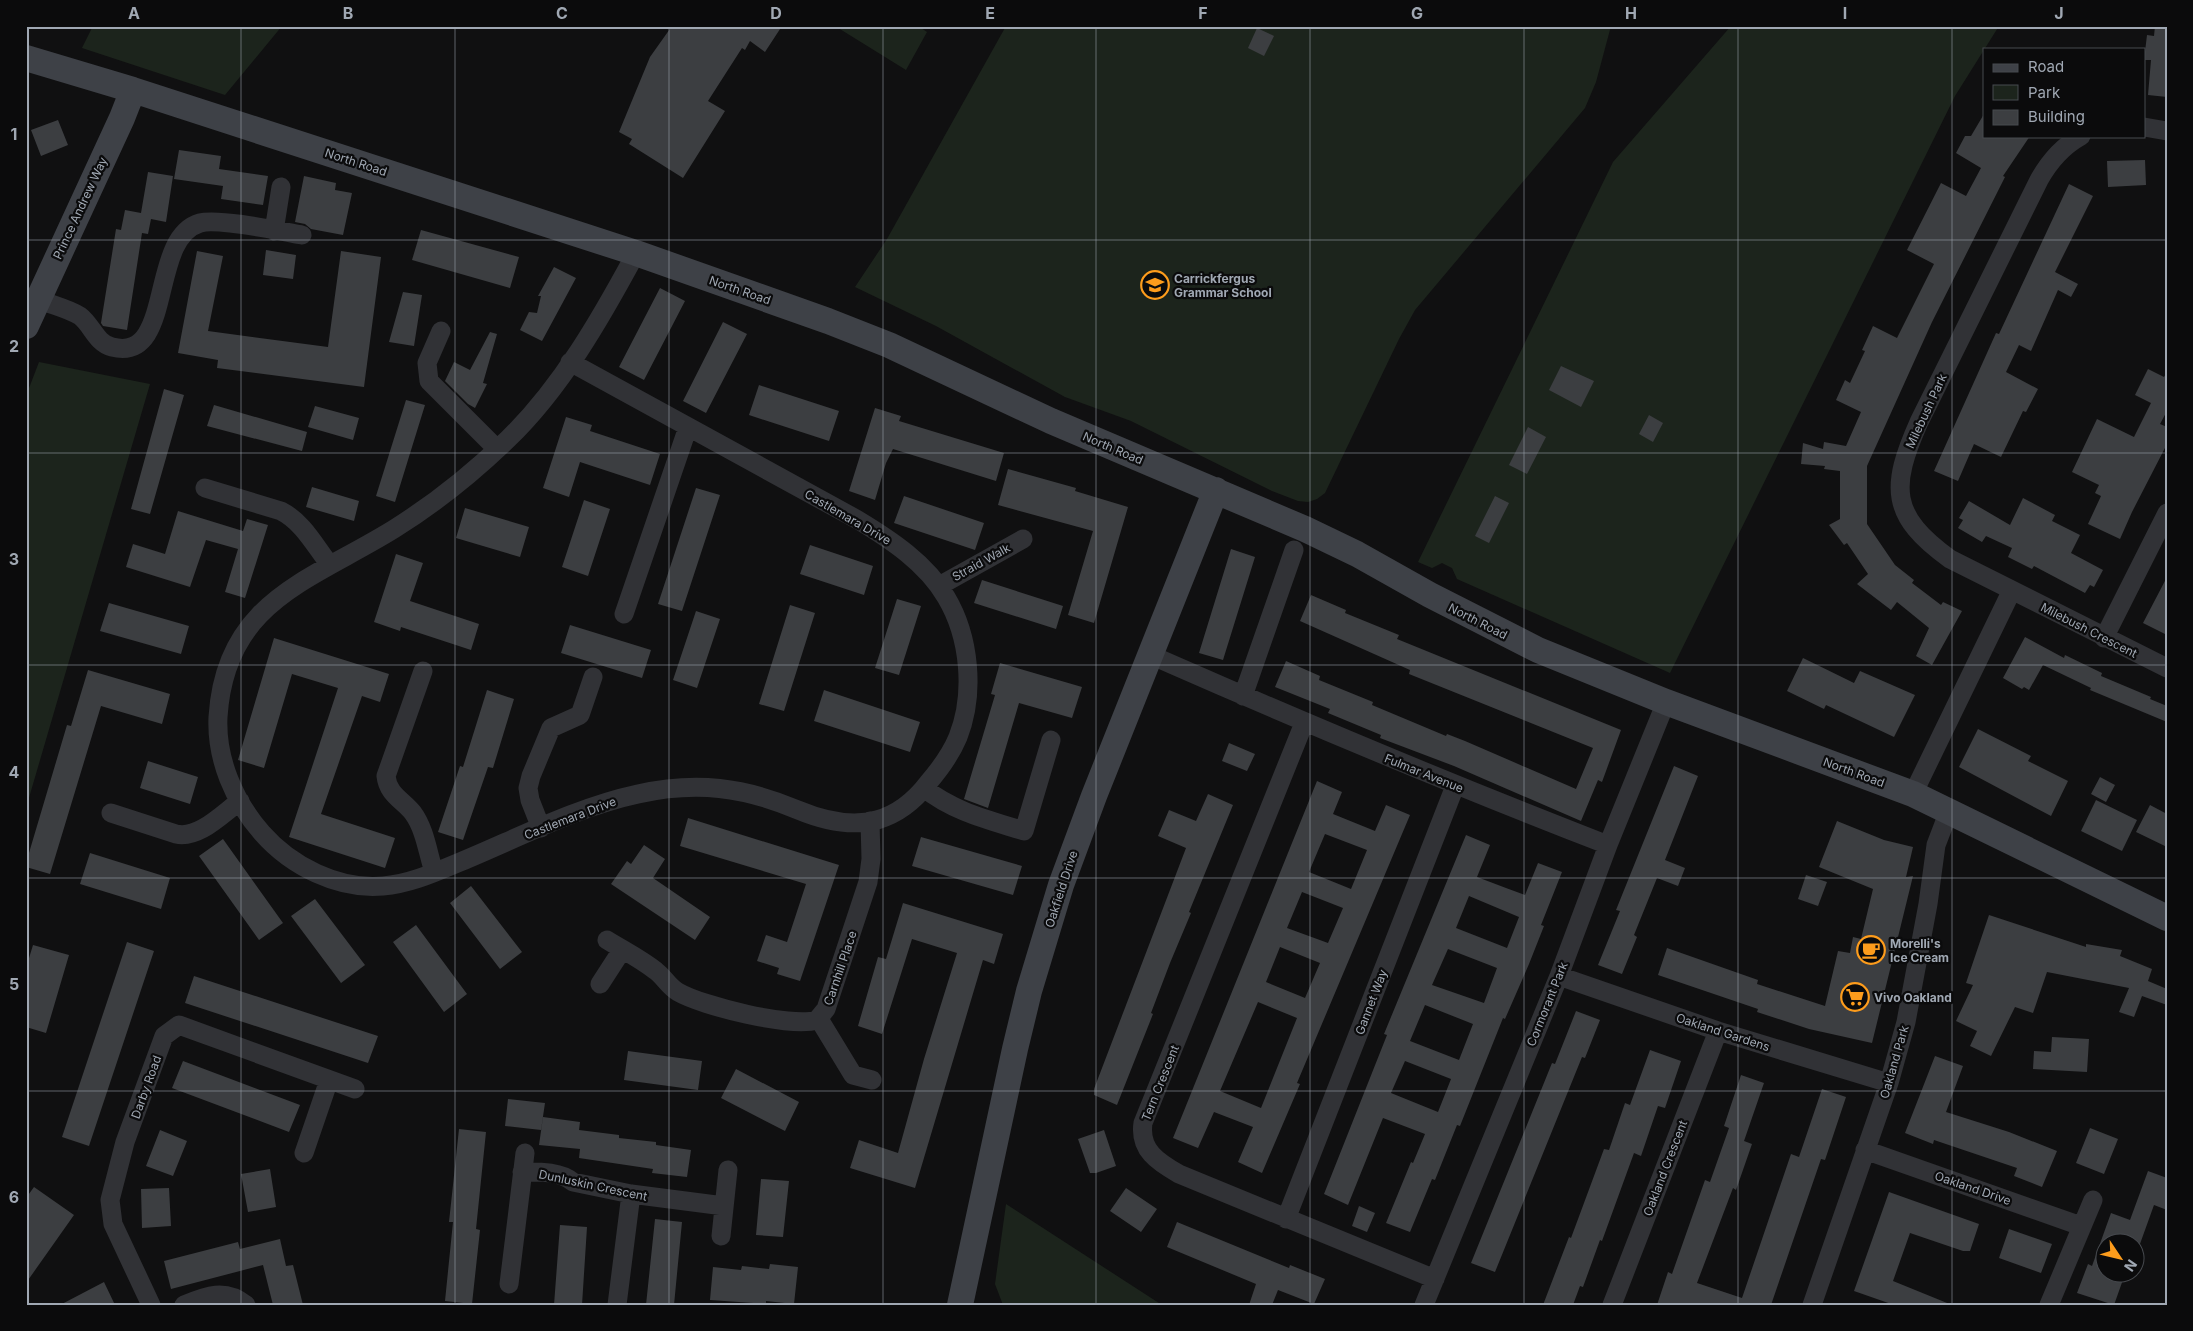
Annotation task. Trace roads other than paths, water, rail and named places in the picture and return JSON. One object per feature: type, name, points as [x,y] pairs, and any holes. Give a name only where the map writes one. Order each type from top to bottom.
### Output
[{"type":"street","name":"North Road","points":[[26,58],[133,90],[636,253],[828,320],[890,345],[1051,421],[1305,528],[1357,554],[1465,614],[1538,650],[1666,702],[1913,794],[2167,918]]},
{"type":"street","name":"Prince Andrew Way","points":[[26,326],[122,118],[133,90]]},
{"type":"street","points":[[2146,127],[2167,131]]},
{"type":"street","name":"Milebush Park","points":[[2012,590],[1950,559],[1932,546],[1916,530],[1904,512],[1900,488],[1902,466],[1918,422],[2039,180],[2060,152],[2078,138]]},
{"type":"street","points":[[274,230],[281,187]]},
{"type":"street","points":[[38,299],[69,310],[80,317],[106,345],[118,348],[130,346],[144,338],[153,325],[168,261],[177,244],[191,228],[199,223],[216,222],[302,235]]},
{"type":"street","name":"Castlemara Drive","points":[[570,362],[872,528],[916,562],[939,586],[953,610],[962,634],[967,669],[967,693],[962,723],[957,738],[943,764],[924,788],[900,809],[870,821],[832,821],[763,796],[710,787],[664,789],[606,802],[434,872],[398,884],[377,887],[351,884],[330,878],[300,864],[278,848],[260,830],[240,802],[224,767],[218,730],[221,692],[229,662],[240,640],[263,610],[289,588],[408,520],[497,449],[529,417],[570,362],[600,316],[636,253]]},
{"type":"street","points":[[440,331],[427,363],[429,381],[497,449]]},
{"type":"street","points":[[624,614],[688,427]]},
{"type":"street","points":[[205,488],[281,511],[291,516],[330,565]]},
{"type":"street","name":"Oakfield Drive","points":[[960,1305],[1015,1049],[1029,991],[1061,885],[1094,796],[1216,490]]},
{"type":"street","points":[[2104,638],[2167,513]]},
{"type":"street","name":"Straid Walk","points":[[939,586],[1023,539]]},
{"type":"street","points":[[1243,696],[1294,550]]},
{"type":"street","points":[[1913,794],[2012,590]]},
{"type":"street","name":"Milebush Crescent","points":[[2012,590],[2104,638],[2167,668]]},
{"type":"street","name":"Fulmar Avenue","points":[[1150,657],[1162,660],[1304,723],[1455,786],[1608,845]]},
{"type":"street","points":[[423,671],[388,766],[387,780],[391,792],[408,807],[417,819],[434,872]]},
{"type":"street","points":[[541,828],[528,794],[531,776],[551,728],[580,715],[594,677]]},
{"type":"street","name":"Cormorant Park","points":[[1424,1305],[1559,976],[1608,845],[1666,702]]},
{"type":"street","name":"Tern Crescent","points":[[1304,723],[1143,1123],[1142,1131],[1148,1151],[1161,1164],[1179,1174],[1435,1279]]},
{"type":"street","points":[[924,788],[943,803],[957,810],[1024,831],[1051,740]]},
{"type":"street","name":"Gannet Way","points":[[1286,1219],[1455,786]]},
{"type":"street","points":[[111,813],[176,834],[186,835],[198,831],[240,802]]},
{"type":"street","name":"Oakland Park","points":[[1812,1305],[1889,1083],[1906,1022],[1928,904],[1936,845],[1949,812]]},
{"type":"street","name":"Carnhill Place","points":[[600,984],[615,945],[658,972],[675,990],[690,997],[732,1010],[781,1020],[812,1021],[819,1019],[826,1009],[868,882],[871,859],[870,821]]},
{"type":"street","name":"Oakland Gardens","points":[[1559,976],[1718,1031],[1889,1083]]},
{"type":"street","points":[[819,1019],[854,1075],[872,1080]]},
{"type":"street","name":"Darby Road","points":[[151,1305],[113,1224],[110,1200],[125,1142],[164,1036],[179,1025],[355,1089]]},
{"type":"street","name":"Oakland Crescent","points":[[1612,1305],[1718,1031]]},
{"type":"street","points":[[304,1153],[329,1080]]},
{"type":"street","name":"Oakland Drive","points":[[1865,1150],[2081,1226]]},
{"type":"street","name":"Dunluskin Crescent","points":[[509,1284],[524,1153]]},
{"type":"street","points":[[721,1236],[728,1170]]},
{"type":"street","name":"Dunluskin Crescent","points":[[522,1172],[551,1174],[569,1178],[574,1182],[630,1194],[724,1206]]},
{"type":"street","points":[[616,1305],[630,1194]]},
{"type":"street","points":[[2049,1305],[2093,1200]]},
{"type":"street","points":[[184,1305],[218,1293],[233,1297],[246,1305]]},
{"type":"place","name":"Carrickfergus Grammar School","points":[[1155,285]]},
{"type":"place","name":"Morelli's Ice Cream","points":[[1871,950]]},
{"type":"place","name":"Vivo Oakland","points":[[1855,997]]}]
